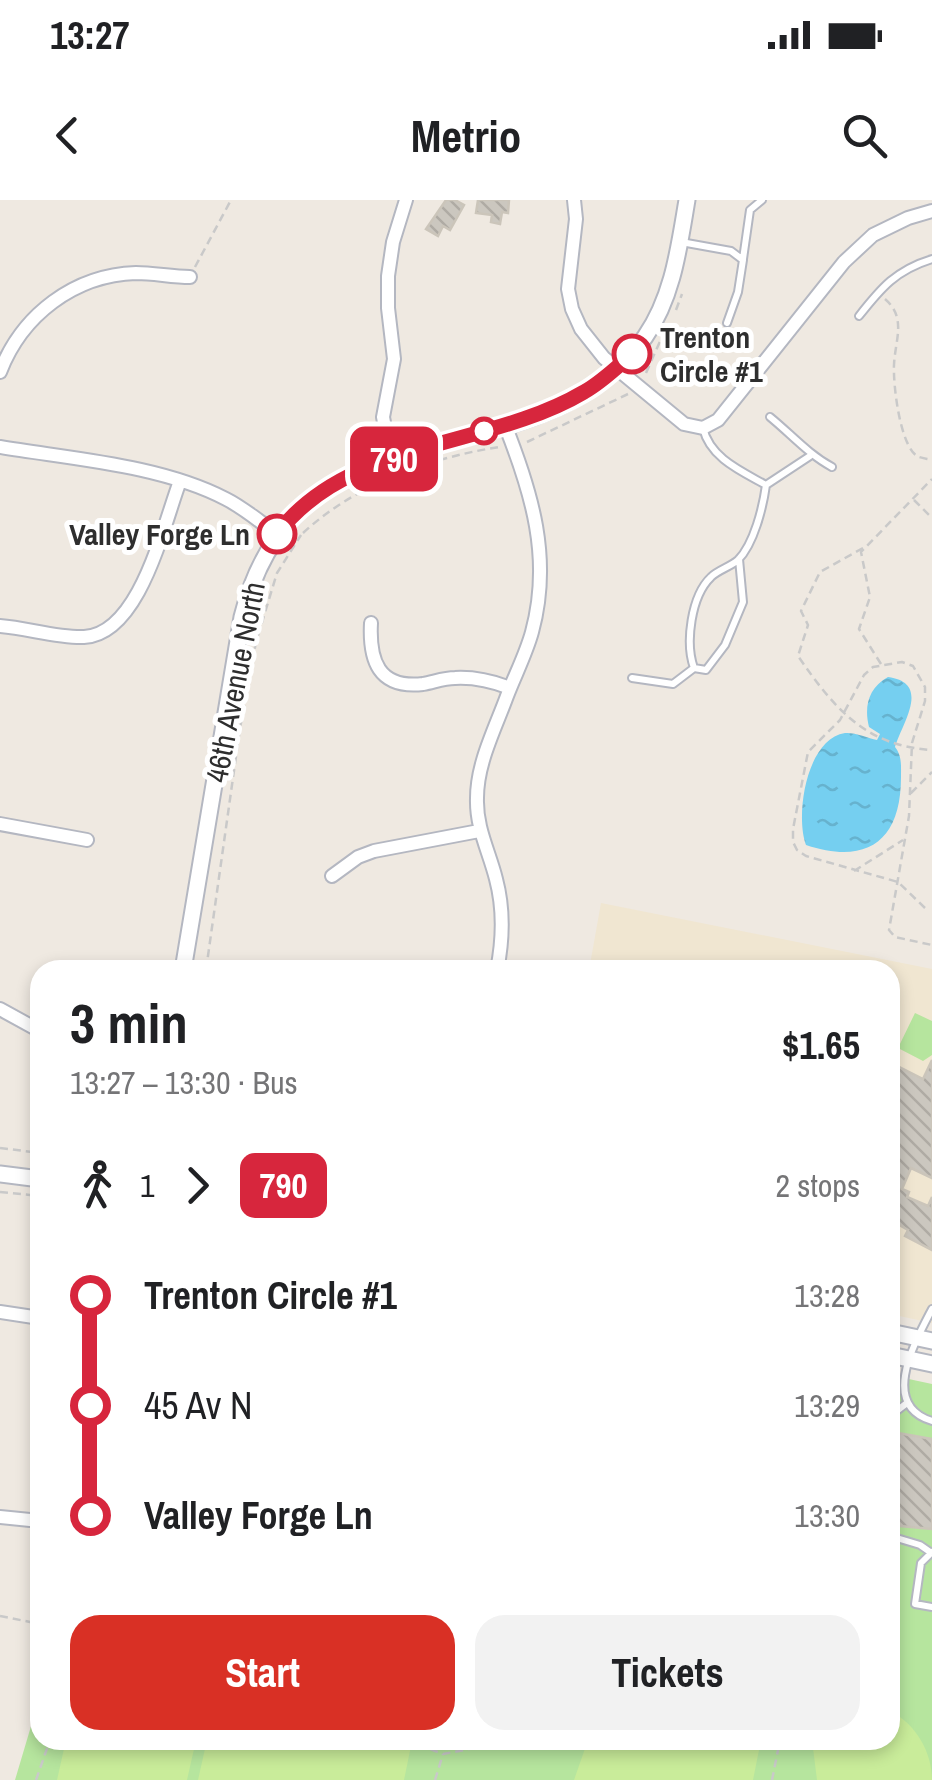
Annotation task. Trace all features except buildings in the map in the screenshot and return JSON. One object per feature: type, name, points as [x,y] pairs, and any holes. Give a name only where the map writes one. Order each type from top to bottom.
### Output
[{"type":"street","points":[[390,460],[383,417],[394,359],[388,276],[406,200]]},
{"type":"street","points":[[574,200],[576,219],[568,279],[572,310],[592,346],[684,424],[703,428],[718,420],[844,262],[873,235],[932,211]]},
{"type":"street","name":"46th Avenue North","points":[[185,960],[242,616],[250,584],[277,534],[320,492],[342,478],[505,425],[576,396],[617,367],[647,334],[662,305],[672,279],[686,200]]},
{"type":"street","points":[[0,372],[14,342],[32,318],[54,299],[79,286],[136,273],[190,277]]},
{"type":"street","points":[[498,960],[502,906],[479,831],[476,798],[480,772],[532,634],[542,566],[531,498],[505,425]]},
{"type":"street","points":[[0,447],[180,481],[228,500],[277,534]]},
{"type":"street","points":[[0,626],[89,636],[108,630],[123,619],[140,590],[180,481]]},
{"type":"street","points":[[371,623],[372,662],[396,681],[411,685],[473,678],[510,688]]},
{"type":"street","points":[[0,824],[88,840]]},
{"type":"street","points":[[332,876],[358,857],[374,851],[479,831]]},
{"type":"street","points":[[0,1009],[30,1026]]},
{"type":"street","points":[[0,1174],[30,1178]]},
{"type":"street","points":[[0,1312],[30,1316]]},
{"type":"street","points":[[900,1334],[926,1339]]},
{"type":"street","points":[[900,1357],[932,1364]]},
{"type":"street","points":[[0,1517],[30,1522]]},
{"type":"lane","points":[[727,323],[738,292],[750,210],[762,200]]},
{"type":"lane","points":[[680,242],[731,250],[743,260]]},
{"type":"lane","points":[[859,316],[907,267],[932,259]]},
{"type":"lane","points":[[770,417],[811,455],[832,467]]},
{"type":"lane","points":[[703,428],[707,444],[731,465],[766,485]]},
{"type":"lane","points":[[632,678],[673,684],[694,668],[706,670],[716,660],[743,602],[739,558],[762,510],[766,485],[811,455]]},
{"type":"lane","points":[[694,668],[688,652],[701,587],[714,573],[739,558]]},
{"type":"lane","points":[[932,1309],[926,1339],[909,1358],[904,1372],[907,1403],[917,1416],[932,1421]]},
{"type":"lane","points":[[900,1408],[907,1403]]},
{"type":"lane","points":[[900,1539],[931,1552],[921,1562],[914,1604],[932,1608]]},
{"type":"path","points":[[190,277],[232,200]]},
{"type":"path","points":[[878,293],[898,314],[894,375],[905,441],[915,455],[932,460]]},
{"type":"path","points":[[932,478],[863,548],[820,572],[801,611],[808,625],[798,656],[843,714],[877,736],[912,750],[932,750]]},
{"type":"path","points":[[914,499],[932,518]]},
{"type":"path","points":[[207,960],[256,642],[278,574],[302,534]]},
{"type":"path","points":[[863,548],[870,597],[859,629],[882,665]]},
{"type":"path","points":[[925,908],[898,882],[806,856],[793,842],[808,752],[843,714],[864,675],[874,666],[902,662],[913,666],[925,687],[912,750],[906,838],[898,882],[890,934],[932,945]]},
{"type":"path","points":[[910,794],[932,772]]},
{"type":"path","points":[[853,871],[906,838]]},
{"type":"path","points":[[0,1148],[30,1152]]},
{"type":"path","points":[[0,1192],[30,1195]]},
{"type":"path","points":[[0,1616],[30,1622]]},
{"type":"path","points":[[36,1780],[46,1750]]},
{"type":"path","points":[[433,1750],[444,1754],[465,1750]]},
{"type":"path","points":[[772,1780],[778,1750]]},
{"type":"path","points":[[435,1780],[444,1754]]},
{"type":"shaded area","points":[[601,903],[887,960],[591,960]]},
{"type":"shaded area","points":[[900,963],[932,969],[932,1323],[900,1316]]},
{"type":"green space","points":[[915,1013],[932,1021],[932,1055],[923,1061],[900,1049]]},
{"type":"green space","points":[[900,1377],[932,1384],[932,1780],[15,1780],[30,1730],[30,1750],[900,1750]]},
{"type":"green space","points":[[900,1718],[921,1740],[932,1780],[817,1780],[813,1750],[900,1750]]},
{"type":"green space","points":[[64,1750],[194,1750],[187,1780],[57,1780]]},
{"type":"green space","points":[[205,1750],[410,1750],[404,1780],[198,1780]]},
{"type":"green space","points":[[584,1750],[759,1750],[753,1780],[574,1780]]},
{"type":"water","points":[[888,677],[909,687],[911,695],[895,747],[901,773],[895,818],[876,843],[862,849],[846,852],[806,845],[803,798],[813,763],[832,738],[845,733],[877,740],[880,734],[869,727],[868,705],[872,692]]},
{"type":"bus line","name":"790","points":[[277,534],[302,506],[342,478],[545,411],[587,391],[632,354]]},
{"type":"place","name":"Trenton Circle #1","points":[[632,354]]},
{"type":"place","name":"Valley Forge Ln","points":[[277,534]]}]
